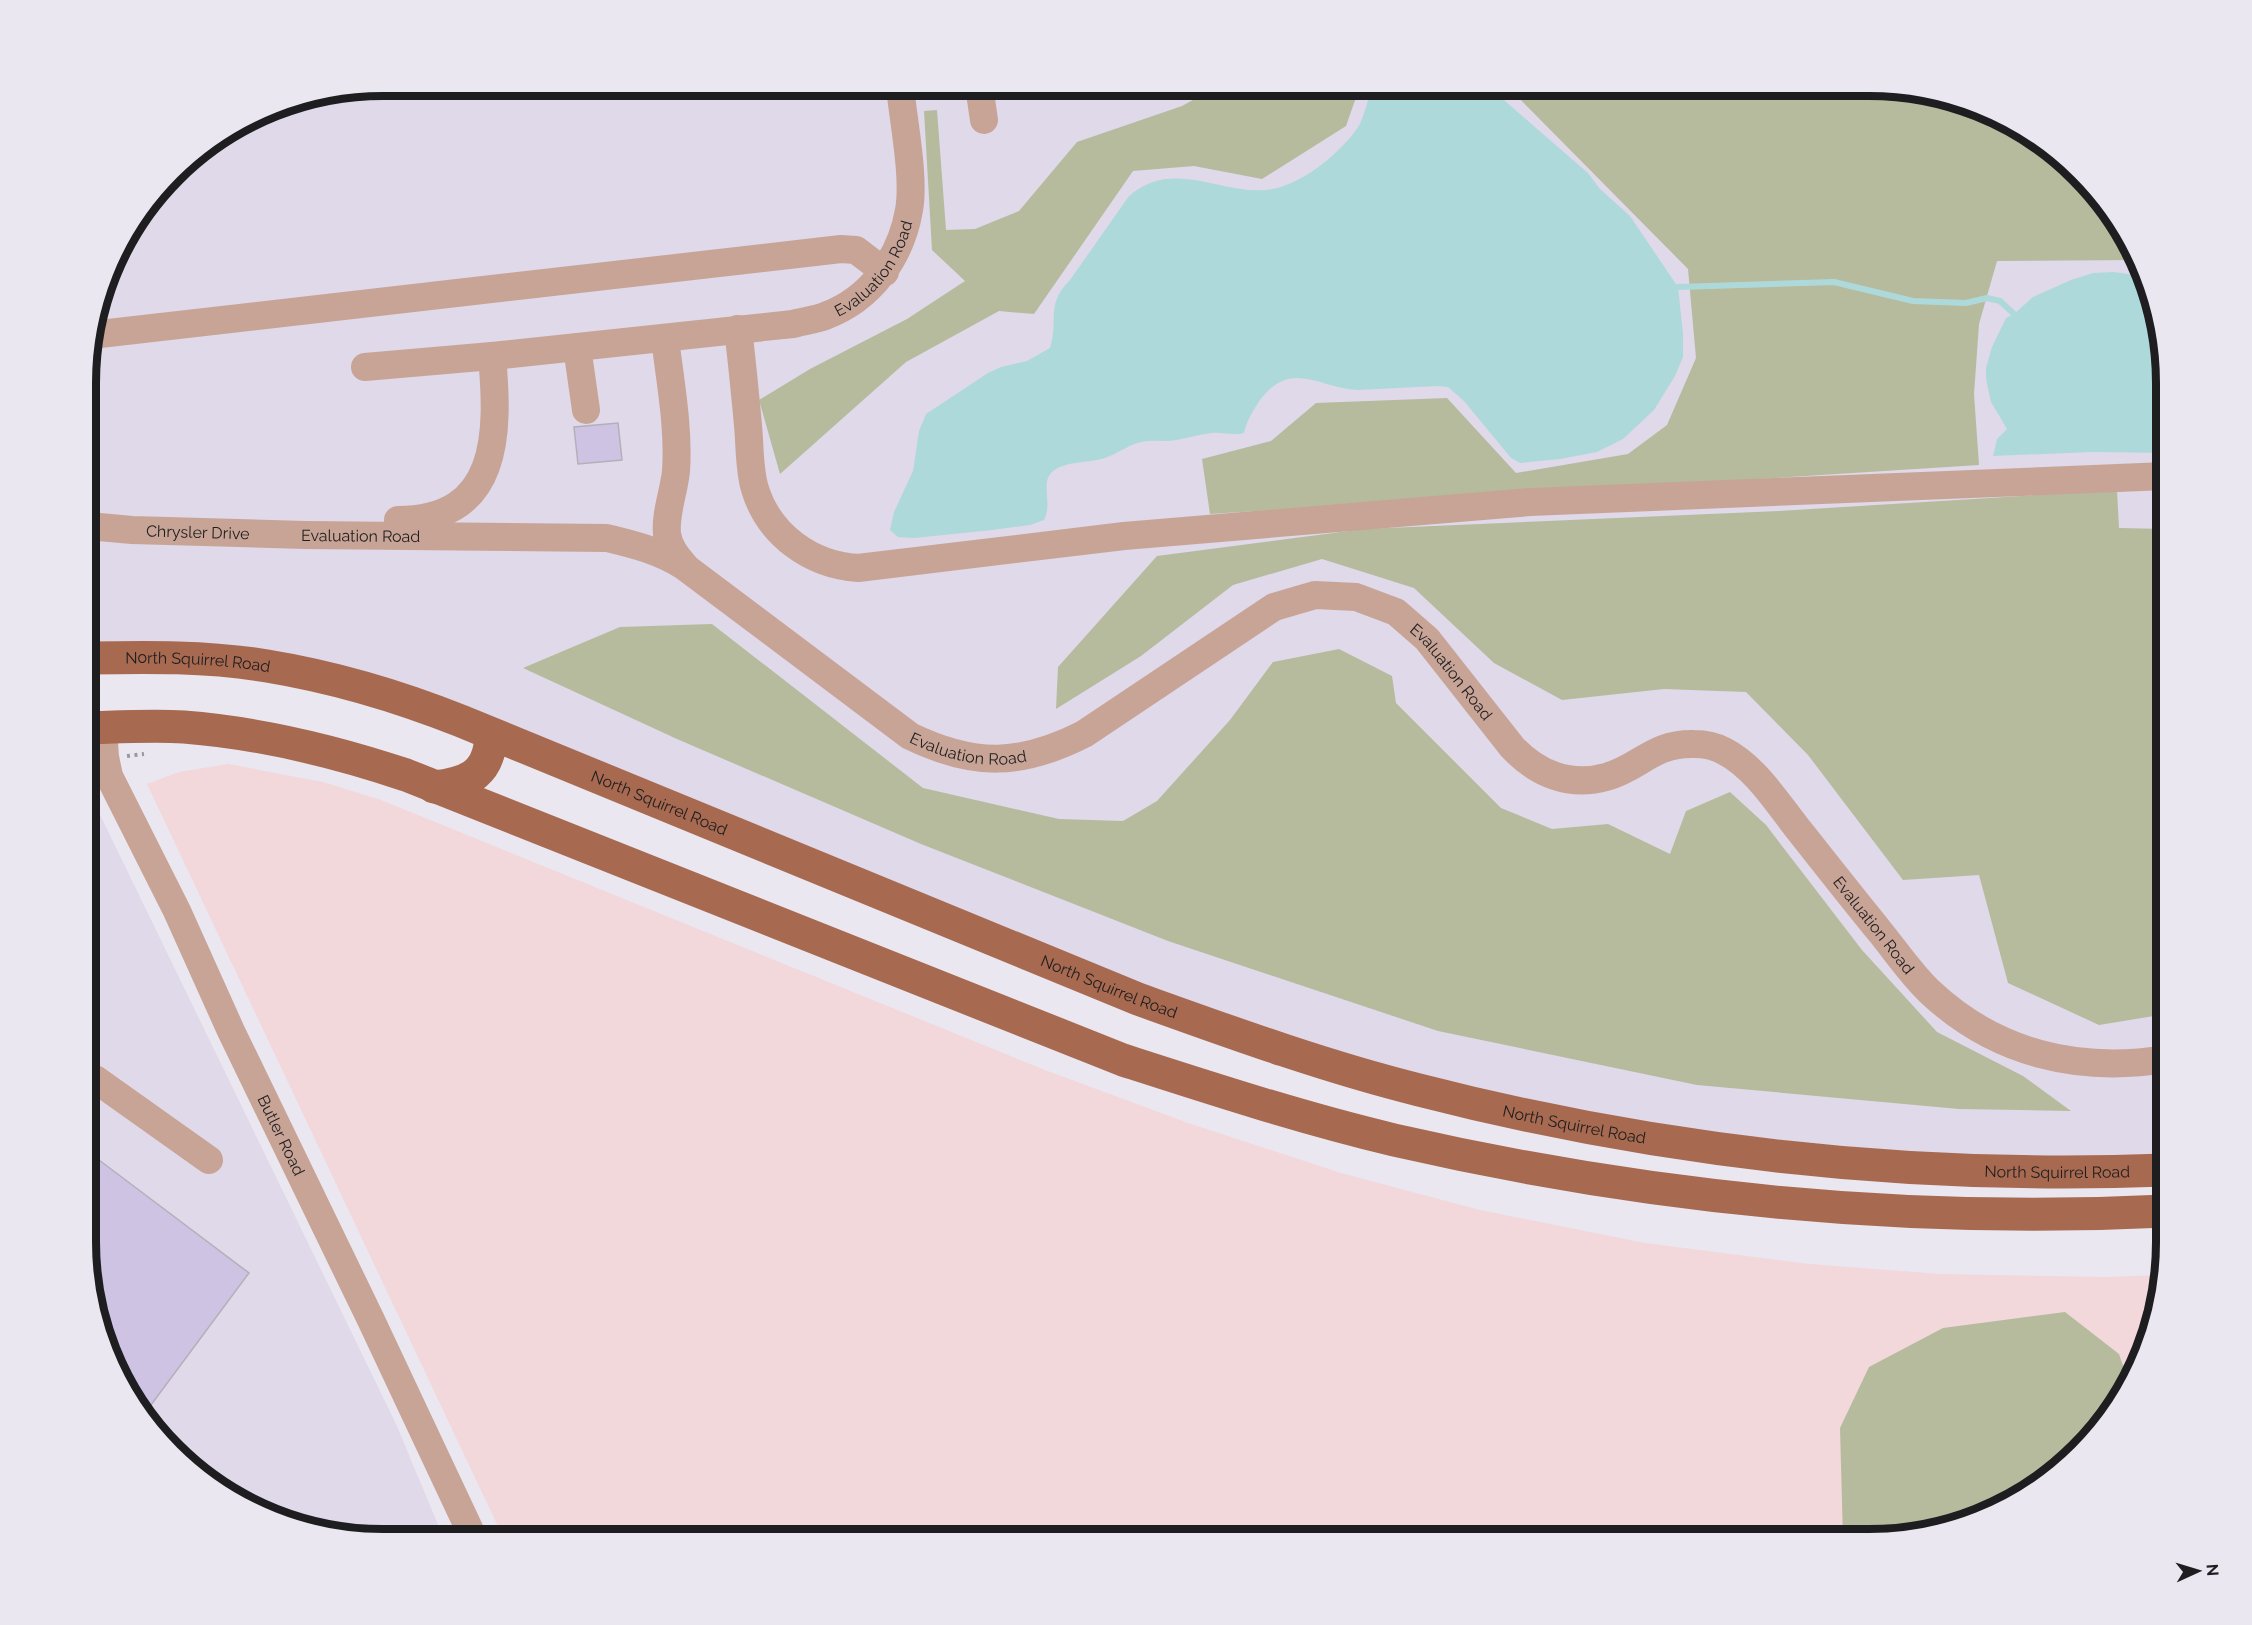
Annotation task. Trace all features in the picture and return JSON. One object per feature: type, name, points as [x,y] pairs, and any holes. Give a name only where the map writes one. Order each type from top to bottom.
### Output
[{"type":"main road","name":"North Squirrel Road","points":[[96,658],[183,658],[265,665],[369,688],[434,710],[1138,999],[1234,1034],[1416,1090],[1605,1131],[1691,1146],[1835,1164],[2059,1173],[2156,1170]]},
{"type":"main road","points":[[96,728],[184,727],[278,740],[345,755],[434,786],[1123,1060],[1226,1094],[1392,1139],[1594,1180],[1645,1188],[1779,1202],[1869,1210],[1990,1215],[2156,1211]]},
{"type":"main road","points":[[434,786],[461,782],[480,770],[489,752],[491,734]]},
{"type":"street","name":"Evaluation Road","points":[[305,535],[361,520],[419,520],[449,510],[461,502],[482,476],[494,442],[495,386],[492,356],[793,324],[824,316],[853,302],[885,272],[901,241],[909,208],[910,182],[901,96]]},
{"type":"street","points":[[980,96],[984,120]]},
{"type":"street","points":[[100,334],[841,249],[856,250],[885,272]]},
{"type":"street","points":[[738,329],[755,488],[766,515],[786,539],[812,557],[842,567],[858,568],[1124,536],[1530,502],[2156,476]]},
{"type":"street","name":"Evaluation Road","points":[[665,338],[676,437],[676,470],[668,511],[667,532],[675,555],[685,567]]},
{"type":"street","points":[[578,347],[586,410]]},
{"type":"street","points":[[365,367],[492,356]]},
{"type":"street","name":"Chrysler Drive","points":[[96,527],[132,530],[305,535]]},
{"type":"street","name":"Evaluation Road","points":[[305,535],[607,538],[648,547],[685,567],[910,736],[949,753],[992,759],[1039,754],[1057,748],[1084,734],[1274,607],[1315,595],[1356,597],[1396,612],[1427,639],[1512,747],[1524,760],[1540,770],[1563,779],[1584,780],[1607,777],[1663,747],[1681,744],[1703,744],[1723,750],[1740,761],[1768,792],[1905,964],[1930,992],[1965,1021],[2002,1041],[2043,1056],[2088,1064],[2132,1064],[2156,1060]]},
{"type":"street","name":"Butler Road","points":[[96,731],[109,776],[177,911],[231,1031],[469,1529]]},
{"type":"street","points":[[96,1088],[209,1160]]},
{"type":"shaded area","points":[[383,96],[1869,96],[1907,98],[1944,106],[1962,111],[2013,134],[2044,155],[2085,194],[2118,239],[2134,273],[2146,308],[2154,345],[2156,383],[2156,1158],[1999,1161],[1657,1128],[1367,1062],[1185,1003],[438,694],[338,667],[96,646],[96,383],[98,345],[111,290],[134,239],[144,223],[180,180],[223,144],[239,134],[290,111],[345,98]]},
{"type":"shaded area","points":[[228,764],[323,782],[381,800],[1045,1070],[1188,1123],[1341,1173],[1480,1210],[1645,1243],[1810,1264],[1940,1274],[2106,1277],[2154,1275],[2141,1335],[2118,1386],[2108,1402],[2072,1445],[2044,1470],[2013,1491],[1979,1507],[1944,1519],[1907,1527],[1869,1529],[499,1529],[147,784],[179,772]]},
{"type":"shaded area","points":[[96,806],[396,1424],[440,1529],[345,1527],[290,1514],[273,1507],[239,1491],[194,1458],[155,1417],[134,1386],[111,1335],[98,1280],[96,1242]]},
{"type":"green space","points":[[1200,96],[1356,96],[1346,126],[1262,179],[1194,166],[1133,171],[1034,314],[999,311],[906,362],[780,474],[759,400],[810,369],[907,319],[965,281],[932,250],[924,111],[937,110],[946,230],[975,229],[1019,211],[1077,142],[1182,106]]},
{"type":"green space","points":[[1517,96],[1869,96],[1907,98],[1944,106],[1962,111],[2013,134],[2044,155],[2072,180],[2097,208],[2118,239],[2128,260],[1997,261],[1979,324],[1974,394],[1979,465],[1210,514],[1202,459],[1271,441],[1316,403],[1447,398],[1516,473],[1628,454],[1667,425],[1696,358],[1688,269]]},
{"type":"green space","points":[[2117,490],[2119,528],[2156,529],[2156,1016],[2099,1025],[2008,983],[1979,875],[1903,880],[1808,755],[1746,692],[1664,689],[1562,700],[1494,663],[1414,588],[1322,559],[1233,585],[1141,656],[1056,709],[1058,667],[1157,556],[1364,529],[1779,511]]},
{"type":"green space","points":[[712,624],[923,788],[1059,819],[1123,821],[1157,801],[1230,720],[1273,662],[1339,649],[1392,676],[1396,703],[1501,808],[1552,829],[1608,824],[1670,854],[1686,811],[1730,792],[1766,825],[1862,950],[1937,1032],[2023,1076],[2071,1111],[1959,1109],[1697,1085],[1438,1031],[1168,941],[921,844],[677,739],[523,668],[620,627]]},
{"type":"green space","points":[[2065,1312],[2119,1354],[2125,1371],[2108,1402],[2072,1445],[2044,1470],[2013,1491],[1962,1514],[1944,1519],[1907,1527],[1843,1529],[1840,1428],[1869,1367],[1943,1328]]},
{"type":"water","points":[[1370,96],[1499,96],[1588,173],[1600,189],[1630,216],[1678,287],[1683,357],[1675,376],[1654,410],[1623,439],[1597,452],[1520,463],[1511,458],[1464,401],[1448,387],[1357,390],[1305,378],[1294,378],[1271,388],[1260,400],[1244,433],[1212,433],[1172,441],[1142,442],[1107,457],[1057,468],[1047,482],[1047,507],[1044,520],[1030,525],[914,538],[898,537],[890,530],[894,512],[913,471],[919,431],[926,414],[988,373],[1001,367],[1027,361],[1050,348],[1055,305],[1062,289],[1129,196],[1145,185],[1179,178],[1249,190],[1279,188],[1304,177],[1339,150],[1359,125]]},
{"type":"water","points":[[2114,272],[2135,275],[2141,290],[2154,345],[2156,453],[2093,452],[1993,456],[1997,439],[2007,429],[1991,402],[1986,368],[1992,347],[2006,318],[2033,297],[2093,273]]},
{"type":"building","points":[[618,423],[622,460],[578,464],[574,427]]},
{"type":"building","points":[[99,1160],[249,1273],[149,1408],[134,1386],[111,1335],[98,1280],[96,1164]]},
{"type":"waterway","points":[[1678,287],[1834,282],[1913,301],[1966,303],[1987,298],[2000,301],[2014,314]]}]
